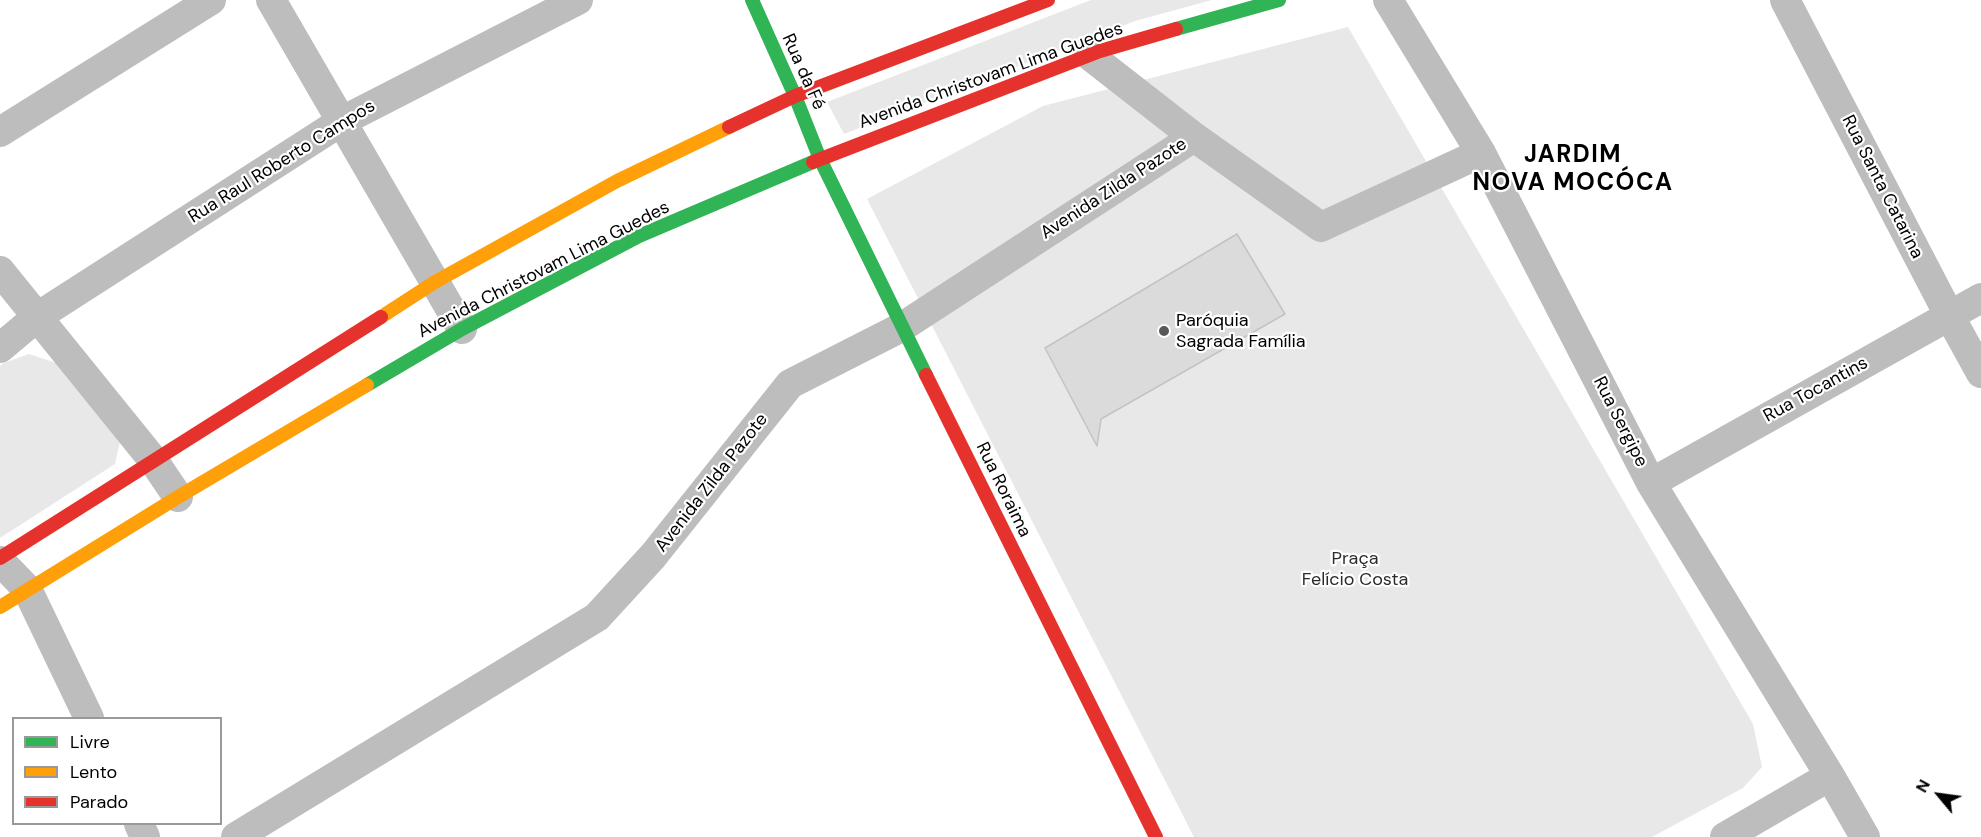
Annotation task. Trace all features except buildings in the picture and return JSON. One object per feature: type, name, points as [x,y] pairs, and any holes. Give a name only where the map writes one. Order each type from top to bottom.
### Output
[{"type":"street","points":[[0,132],[211,0]]},
{"type":"street","points":[[271,0],[462,329]]},
{"type":"street","name":"Rua Raul Roberto Campos","points":[[0,348],[37,317],[342,121],[578,0]]},
{"type":"street","name":"Rua da Fé","points":[[752,0],[820,159]]},
{"type":"street","name":"Avenida Christovam Lima Guedes","points":[[0,560],[153,460],[435,282],[617,181],[795,96],[1048,0]]},
{"type":"street","name":"Avenida Christovam Lima Guedes","points":[[0,607],[178,497],[462,329],[639,236],[820,159],[1089,55],[1279,0]]},
{"type":"street","name":"Rua Sergipe","points":[[1388,0],[1481,153],[1651,483],[1830,776],[1864,837]]},
{"type":"street","name":"Rua Santa Catarina","points":[[1785,0],[1981,373]]},
{"type":"street","points":[[1089,55],[1194,137],[1321,227],[1481,153]]},
{"type":"street","name":"Avenida Zilda Pazote","points":[[236,837],[597,617],[653,556],[790,384],[902,327],[1194,137]]},
{"type":"street","name":"Rua Roraima","points":[[820,159],[1156,837]]},
{"type":"street","points":[[0,271],[153,460],[178,497]]},
{"type":"street","name":"Rua Tocantins","points":[[1651,483],[1981,298]]},
{"type":"street","points":[[0,560],[27,589],[89,717]]},
{"type":"street","points":[[1725,837],[1830,776]]},
{"type":"green space","points":[[1091,0],[1212,0],[1135,21],[844,134],[827,102]]},
{"type":"green space","name":"Praça Felício Costa","points":[[1348,27],[1753,724],[1762,767],[1743,788],[1652,837],[1194,837],[867,199],[1043,106]]},
{"type":"green space","points":[[29,354],[56,363],[121,437],[115,464],[0,538],[0,366]]},
{"type":"traffic: fast","points":[[752,0],[820,159],[926,375]]},
{"type":"traffic: fast","points":[[1176,29],[1279,0]]},
{"type":"traffic: fast","points":[[367,385],[462,329],[639,236],[813,162]]},
{"type":"traffic: slow","points":[[381,317],[435,282],[617,181],[729,127]]},
{"type":"traffic: slow","points":[[0,607],[178,497],[367,385]]},
{"type":"traffic: jam","points":[[729,127],[795,96],[1048,0]]},
{"type":"traffic: jam","points":[[813,162],[1100,51],[1176,29]]},
{"type":"traffic: jam","points":[[0,558],[381,317]]},
{"type":"traffic: jam","points":[[926,375],[1156,837]]},
{"type":"place","name":"Paróquia Sagrada Família","points":[[1164,331]]},
{"type":"district","name":"JARDIM NOVA MOCÓCA","points":[[1573,170]]}]
